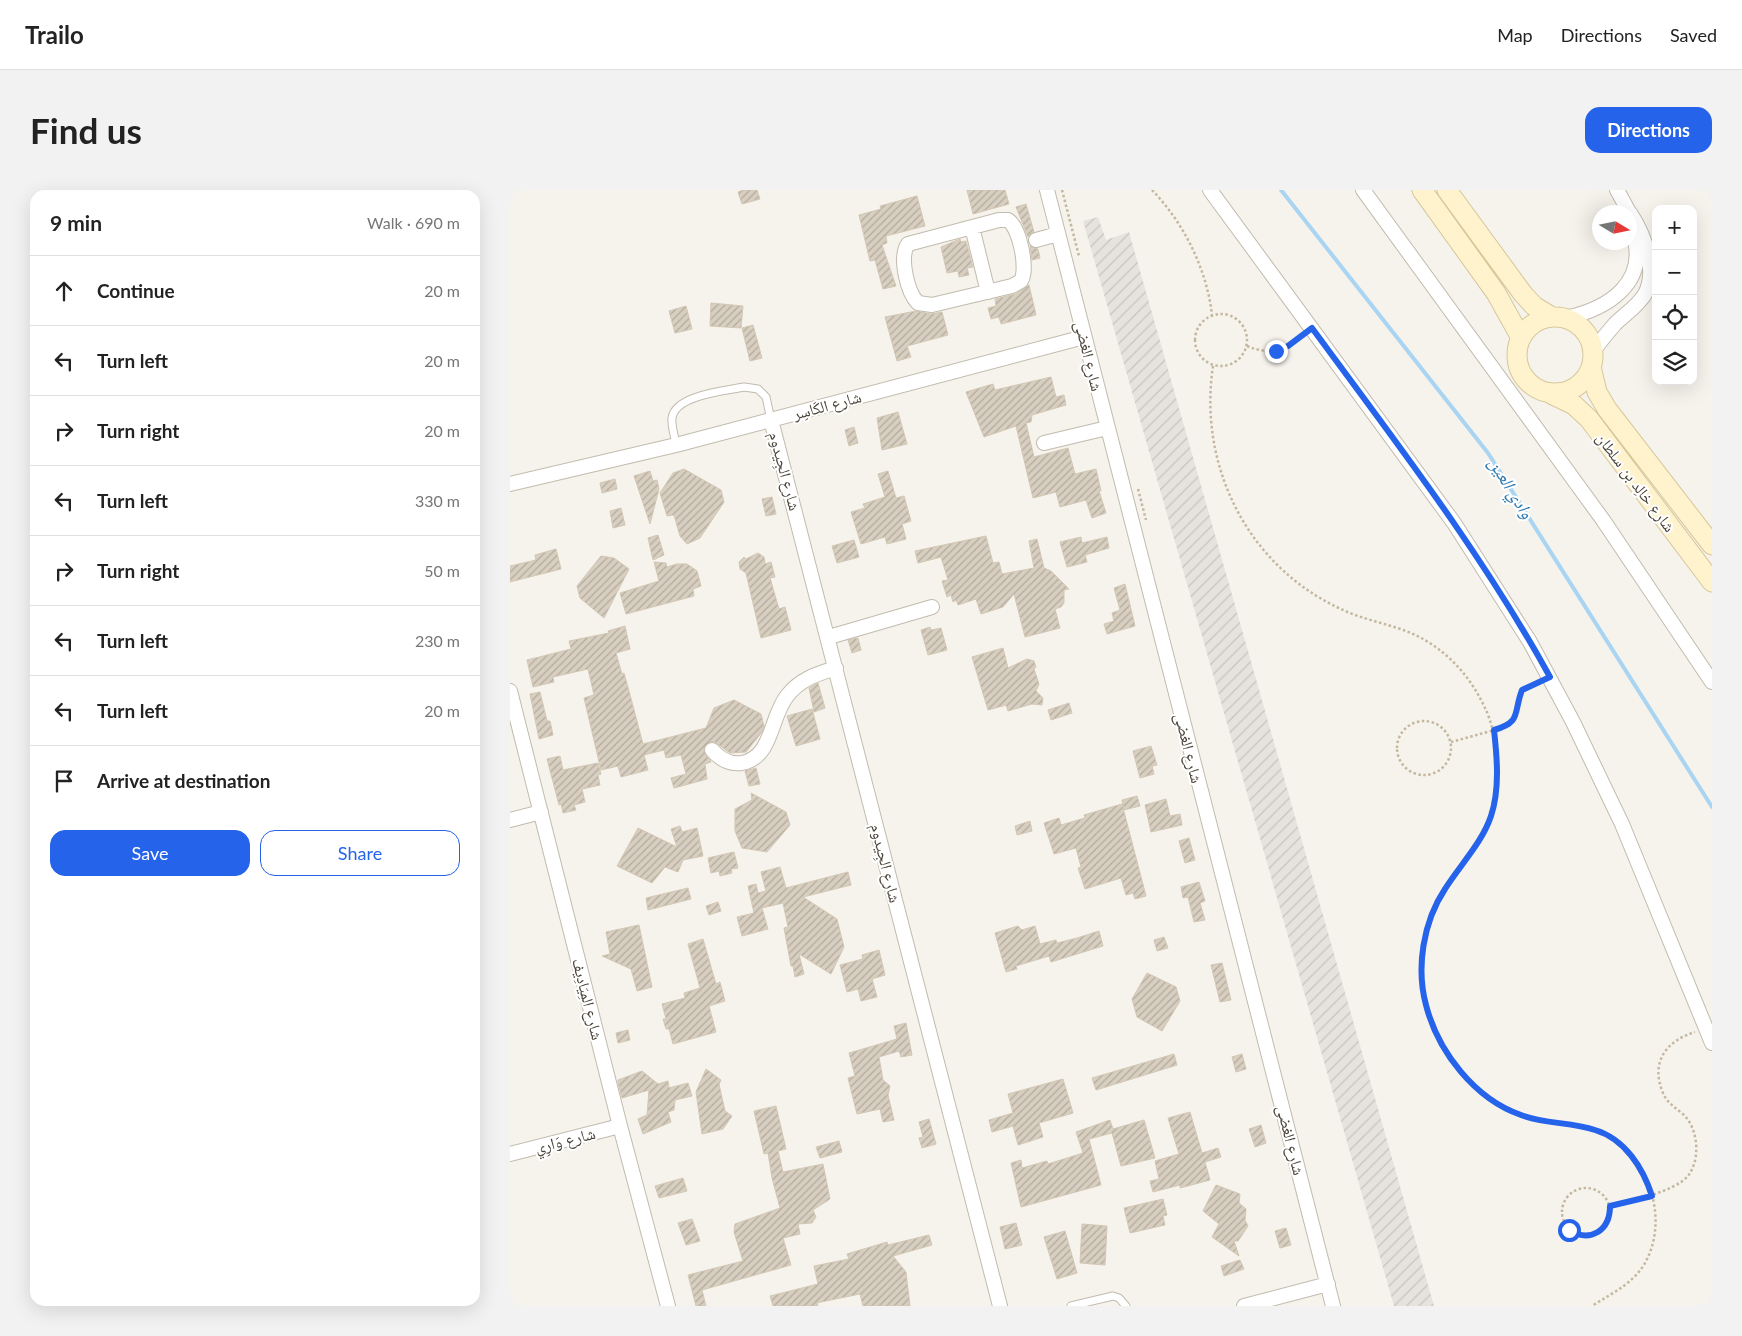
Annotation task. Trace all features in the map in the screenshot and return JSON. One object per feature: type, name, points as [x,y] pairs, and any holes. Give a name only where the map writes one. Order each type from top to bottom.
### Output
[{"type":"street","name":"شارع الغضى","points":[[1046,190],[1333,1306]]},
{"type":"street","points":[[1210,190],[1454,523],[1530,642],[1550,677],[1622,824],[1710,1037]]},
{"type":"street","points":[[1363,190],[1603,520],[1712,682]]},
{"type":"street","points":[[1422,190],[1496,293],[1521,338]]},
{"type":"street","points":[[1447,190],[1523,294],[1534,306],[1581,327],[1587,334],[1592,359]]},
{"type":"street","points":[[1616,190],[1624,205]]},
{"type":"street","points":[[1008,220],[1015,226],[1027,243],[1025,272],[1021,281],[988,292],[932,306],[922,306],[912,295],[904,264],[904,250],[908,244],[972,227],[1008,220]]},
{"type":"street","points":[[972,227],[988,292]]},
{"type":"street","points":[[1635,250],[1635,259],[1631,278],[1624,289],[1597,310],[1537,322],[1521,338],[1517,354],[1520,370],[1529,384],[1542,392],[1550,394],[1572,390],[1584,380],[1592,359],[1616,323],[1638,303],[1649,285],[1650,266],[1648,256],[1637,233]]},
{"type":"street","points":[[1027,243],[1058,234]]},
{"type":"street","name":"شارع الكَاسِر","points":[[510,484],[676,445],[1084,337]]},
{"type":"street","name":"شارع خالِد بن سلطان","points":[[1592,359],[1597,392],[1607,410],[1712,545]]},
{"type":"street","name":"شارع خالِد بن سلطان","points":[[1550,394],[1574,405],[1589,419],[1712,582]]},
{"type":"street","name":"شارع الجِيدوم","points":[[771,420],[829,637],[1000,1306]]},
{"type":"street","points":[[1044,443],[1107,428]]},
{"type":"street","points":[[829,637],[932,607]]},
{"type":"street","points":[[712,750],[728,762],[744,762],[758,756],[764,748],[786,697],[806,679],[836,668]]},
{"type":"street","name":"شارع المِيَادِيف","points":[[510,691],[620,1126],[668,1306]]},
{"type":"street","points":[[510,820],[541,812]]},
{"type":"street","name":"شارع وَارِي","points":[[510,1154],[620,1126]]},
{"type":"street","points":[[1244,1306],[1328,1284]]},
{"type":"lane","points":[[676,445],[672,416],[679,405],[687,400],[744,387],[753,388],[766,396],[771,420]]},
{"type":"lane","points":[[1071,1306],[1113,1296],[1119,1298],[1126,1306]]},
{"type":"path","points":[[1152,190],[1175,218],[1189,243],[1203,273],[1212,316]]},
{"type":"path","points":[[1226,315],[1238,321],[1246,332],[1247,346],[1237,362],[1225,366],[1212,366],[1198,353],[1194,340],[1202,322],[1212,316],[1226,315]]},
{"type":"path","points":[[1247,346],[1260,351],[1276,351],[1288,346],[1312,328]]},
{"type":"path","points":[[1212,366],[1209,389],[1210,426],[1215,458],[1229,498],[1259,543],[1297,583],[1318,598],[1342,610],[1406,631],[1432,644],[1454,661],[1486,708],[1494,730],[1497,767],[1491,816],[1482,836],[1443,891],[1429,925],[1422,954],[1426,1005],[1443,1048],[1471,1082],[1498,1105],[1520,1115],[1541,1121],[1596,1130],[1612,1138],[1637,1162],[1646,1176],[1652,1196],[1655,1228],[1645,1263],[1622,1288],[1592,1306]]},
{"type":"path","points":[[1451,742],[1509,726],[1514,720],[1522,690],[1550,677]]},
{"type":"path","points":[[1418,721],[1432,722],[1444,729],[1451,742],[1450,756],[1443,768],[1430,775],[1416,774],[1404,767],[1397,754],[1398,740],[1405,728],[1418,721]]},
{"type":"path","points":[[1610,1206],[1652,1196],[1687,1176],[1694,1161],[1696,1144],[1694,1132],[1685,1116],[1670,1103],[1663,1093],[1659,1078],[1660,1061],[1667,1047],[1681,1037],[1710,1037]]},
{"type":"path","points":[[1578,1188],[1595,1189],[1605,1196],[1610,1206],[1610,1216],[1606,1226],[1598,1233],[1588,1236],[1578,1235],[1569,1230],[1563,1221],[1561,1210],[1564,1199],[1573,1190],[1578,1188]]},
{"type":"shaded area","points":[[1098,217],[1106,240],[1129,232],[1434,1306],[1394,1306],[1083,221]]},
{"type":"building","points":[[757,190],[760,199],[742,204],[738,192]]},
{"type":"building","points":[[967,190],[1005,190],[1009,204],[973,214]]},
{"type":"building","points":[[917,196],[925,226],[886,236],[887,243],[882,245],[896,286],[883,289],[875,260],[870,261],[859,215],[881,209],[880,206]]},
{"type":"building","points":[[1026,204],[1034,232],[1028,237],[1016,207]]},
{"type":"building","points":[[960,239],[961,242],[966,241],[973,267],[967,268],[969,275],[959,277],[958,271],[947,273],[941,247]]},
{"type":"building","points":[[1030,246],[1038,249],[1040,258],[1032,260]]},
{"type":"building","points":[[1029,285],[1036,315],[1001,324],[999,317],[991,319],[988,308],[996,306],[995,299],[1016,294]]},
{"type":"building","points":[[711,303],[743,306],[741,328],[710,326]]},
{"type":"building","points":[[686,306],[692,329],[675,333],[669,311]]},
{"type":"building","points":[[916,311],[931,314],[942,312],[948,335],[907,346],[911,357],[897,361],[885,317]]},
{"type":"building","points":[[753,325],[762,358],[750,361],[742,328]]},
{"type":"building","points":[[1051,377],[1056,397],[1064,395],[1066,405],[1032,415],[1031,422],[1026,423],[1034,457],[1068,448],[1075,474],[1096,469],[1101,491],[1099,491],[1106,513],[1092,518],[1086,500],[1060,507],[1056,492],[1033,498],[1016,426],[984,437],[966,392],[993,384],[995,390]]},
{"type":"building","points":[[898,412],[907,444],[882,450],[877,418]]},
{"type":"building","points":[[854,427],[858,443],[849,446],[845,430]]},
{"type":"building","points":[[684,469],[721,490],[724,502],[700,538],[687,544],[680,536],[674,515],[667,516],[660,493],[673,473]]},
{"type":"building","points":[[650,471],[653,481],[657,480],[659,489],[650,524],[634,476]]},
{"type":"building","points":[[888,471],[896,498],[904,496],[911,521],[902,524],[906,539],[887,544],[885,537],[861,544],[851,512],[865,508],[863,504],[885,497],[878,474]]},
{"type":"building","points":[[615,479],[617,489],[602,493],[600,483]]},
{"type":"building","points":[[772,497],[776,514],[766,516],[762,499]]},
{"type":"building","points":[[621,508],[625,525],[613,528],[610,511]]},
{"type":"building","points":[[658,535],[664,555],[653,560],[648,538]]},
{"type":"building","points":[[986,536],[993,563],[999,562],[1002,574],[1034,568],[1029,541],[1037,539],[1044,568],[1051,571],[1069,589],[1064,590],[1064,603],[1061,607],[1055,609],[1060,628],[1025,637],[1014,594],[1003,607],[981,614],[976,599],[958,605],[956,600],[953,602],[951,595],[947,597],[942,581],[948,580],[941,557],[918,563],[915,551]]},
{"type":"building","points":[[1081,537],[1082,543],[1107,537],[1109,548],[1085,555],[1087,562],[1067,567],[1060,542]]},
{"type":"building","points":[[854,540],[859,557],[837,563],[832,546]]},
{"type":"building","points":[[556,549],[561,569],[510,582],[510,566],[536,560],[535,555]]},
{"type":"building","points":[[758,553],[764,557],[765,564],[771,562],[775,577],[770,578],[779,609],[785,607],[791,630],[761,638],[746,573],[740,569],[739,562],[744,557],[746,559]]},
{"type":"building","points":[[601,556],[614,558],[629,569],[604,618],[580,598],[577,586]]},
{"type":"building","points":[[654,562],[666,563],[667,567],[687,564],[697,571],[701,586],[693,589],[694,596],[626,614],[620,593],[659,581]]},
{"type":"building","points":[[1125,584],[1135,626],[1107,634],[1104,624],[1114,621],[1112,613],[1120,610],[1114,588]]},
{"type":"building","points":[[625,626],[630,649],[616,653],[622,674],[624,673],[643,744],[706,728],[714,708],[734,700],[761,714],[764,726],[762,732],[746,752],[730,753],[715,742],[710,742],[704,748],[704,752],[711,762],[705,764],[707,779],[674,788],[671,778],[686,774],[681,755],[666,758],[664,750],[644,755],[648,770],[621,777],[618,766],[601,770],[584,698],[594,695],[588,669],[553,677],[554,682],[533,687],[527,660],[571,649],[569,641],[609,633],[608,631]]},
{"type":"building","points":[[930,627],[931,630],[941,628],[947,650],[928,655],[921,630]]},
{"type":"building","points":[[858,638],[861,650],[852,653],[848,640]]},
{"type":"building","points":[[1003,648],[1008,668],[1027,659],[1034,661],[1036,667],[1034,669],[1039,684],[1036,691],[1043,698],[1042,705],[1032,704],[1008,711],[1006,705],[988,710],[972,657]]},
{"type":"building","points":[[818,683],[825,708],[814,712],[809,688]]},
{"type":"building","points":[[540,692],[547,721],[550,721],[553,735],[539,739],[530,694]]},
{"type":"building","points":[[1069,703],[1072,713],[1051,720],[1048,710]]},
{"type":"building","points":[[812,709],[820,739],[796,746],[787,716]]},
{"type":"building","points":[[1151,746],[1157,765],[1152,766],[1154,774],[1140,778],[1133,751]]},
{"type":"building","points":[[560,756],[563,770],[598,763],[601,774],[598,775],[600,785],[582,789],[585,802],[574,805],[576,810],[563,813],[561,804],[559,805],[547,759]]},
{"type":"building","points":[[756,768],[760,784],[749,786],[745,771]]},
{"type":"building","points":[[751,793],[786,812],[790,825],[767,852],[742,848],[735,831],[735,809],[752,800]]},
{"type":"building","points":[[1137,796],[1140,806],[1124,810],[1122,800]]},
{"type":"building","points":[[1166,799],[1170,816],[1180,814],[1182,825],[1151,832],[1145,805]]},
{"type":"building","points":[[1122,804],[1146,896],[1135,899],[1133,893],[1126,895],[1121,878],[1085,889],[1078,868],[1081,867],[1076,848],[1054,854],[1044,823],[1059,818],[1061,825],[1085,818],[1084,815]]},
{"type":"building","points":[[1030,821],[1032,831],[1017,835],[1015,826]]},
{"type":"building","points":[[680,826],[682,832],[697,828],[703,856],[683,860],[678,872],[665,867],[652,883],[617,866],[638,828],[677,847],[671,829]]},
{"type":"building","points":[[1189,838],[1195,860],[1185,863],[1179,841]]},
{"type":"building","points":[[734,852],[738,868],[731,869],[732,873],[720,876],[719,871],[711,873],[708,858]]},
{"type":"building","points":[[780,867],[786,888],[848,872],[851,885],[803,897],[837,919],[844,947],[831,974],[799,954],[804,974],[795,977],[784,928],[788,927],[783,903],[762,908],[768,929],[742,936],[737,917],[754,913],[748,886],[756,884],[758,893],[766,891],[761,872]]},
{"type":"building","points":[[1199,882],[1205,901],[1200,903],[1205,920],[1194,922],[1188,897],[1183,898],[1181,887]]},
{"type":"building","points":[[688,888],[691,899],[648,910],[646,898]]},
{"type":"building","points":[[718,902],[721,911],[709,915],[706,906]]},
{"type":"building","points":[[639,925],[652,987],[637,991],[631,969],[602,956],[610,954],[606,932]]},
{"type":"building","points":[[1018,926],[1022,930],[1035,926],[1040,944],[1056,940],[1057,943],[1099,931],[1103,946],[1051,962],[1049,956],[1016,966],[1017,969],[1006,972],[995,933]]},
{"type":"building","points":[[1164,937],[1168,948],[1157,951],[1154,940]]},
{"type":"building","points":[[703,939],[716,984],[720,982],[725,1001],[709,1006],[716,1032],[673,1044],[669,1029],[666,1029],[663,1019],[666,1019],[662,1004],[685,998],[684,993],[700,988],[688,944]]},
{"type":"building","points":[[879,950],[885,975],[872,979],[877,997],[861,1001],[858,989],[847,992],[840,965],[863,959],[862,955]]},
{"type":"building","points":[[1222,963],[1231,1000],[1220,1002],[1211,965]]},
{"type":"building","points":[[1147,973],[1176,987],[1180,1001],[1162,1031],[1137,1017],[1132,999]]},
{"type":"building","points":[[906,1023],[912,1055],[901,1057],[899,1051],[879,1057],[883,1080],[890,1086],[888,1095],[894,1120],[883,1122],[880,1109],[857,1114],[848,1078],[855,1076],[849,1053],[897,1039],[894,1026]]},
{"type":"building","points":[[628,1030],[630,1040],[618,1043],[616,1033]]},
{"type":"building","points":[[1174,1054],[1177,1065],[1096,1090],[1092,1078]]},
{"type":"building","points":[[1242,1054],[1246,1069],[1236,1072],[1232,1057]]},
{"type":"building","points":[[706,1069],[721,1080],[719,1084],[725,1111],[732,1116],[723,1129],[702,1134],[696,1092]]},
{"type":"building","points":[[642,1071],[658,1084],[668,1081],[669,1088],[688,1083],[692,1096],[675,1100],[674,1110],[668,1112],[671,1122],[643,1134],[638,1119],[647,1115],[649,1090],[622,1098],[618,1083],[618,1080]]},
{"type":"building","points":[[1063,1079],[1073,1113],[1039,1123],[1043,1137],[1018,1145],[1013,1126],[992,1132],[989,1120],[1013,1113],[1008,1094]]},
{"type":"building","points":[[776,1106],[786,1149],[778,1151],[783,1172],[823,1164],[830,1199],[813,1210],[816,1217],[812,1223],[798,1224],[800,1234],[783,1238],[791,1265],[702,1290],[706,1306],[696,1306],[688,1275],[743,1261],[734,1232],[735,1224],[780,1208],[768,1153],[764,1154],[754,1111]]},
{"type":"building","points":[[1190,1112],[1202,1153],[1218,1148],[1221,1157],[1205,1162],[1210,1180],[1180,1188],[1180,1185],[1153,1192],[1150,1181],[1159,1179],[1155,1161],[1179,1154],[1168,1118]]},
{"type":"building","points":[[929,1119],[936,1144],[922,1148],[919,1138],[923,1137],[919,1122]]},
{"type":"building","points":[[1110,1120],[1113,1129],[1144,1120],[1155,1158],[1121,1166],[1112,1133],[1089,1139],[1101,1185],[1021,1207],[1011,1163],[1021,1160],[1022,1168],[1047,1161],[1048,1164],[1083,1153],[1076,1132]]},
{"type":"building","points":[[1261,1125],[1266,1143],[1255,1147],[1249,1129]]},
{"type":"building","points":[[839,1141],[842,1152],[820,1158],[816,1147]]},
{"type":"building","points":[[683,1178],[687,1191],[659,1198],[655,1186]]},
{"type":"building","points":[[1216,1185],[1240,1194],[1239,1203],[1246,1209],[1245,1220],[1248,1226],[1238,1241],[1234,1241],[1239,1256],[1212,1237],[1219,1224],[1203,1211]]},
{"type":"building","points":[[1163,1199],[1167,1215],[1163,1216],[1165,1225],[1130,1233],[1124,1208]]},
{"type":"building","points":[[692,1219],[700,1241],[686,1245],[678,1223]]},
{"type":"building","points":[[1016,1223],[1022,1245],[1005,1249],[1000,1227]]},
{"type":"building","points":[[1082,1224],[1107,1226],[1105,1265],[1080,1263]]},
{"type":"building","points":[[1286,1228],[1291,1245],[1280,1248],[1275,1231]]},
{"type":"building","points":[[1065,1231],[1077,1273],[1057,1279],[1044,1237]]},
{"type":"building","points":[[929,1235],[932,1245],[893,1256],[906,1272],[910,1306],[863,1306],[860,1294],[817,1303],[818,1306],[773,1306],[770,1296],[818,1284],[814,1266],[849,1259],[847,1254],[887,1242],[888,1245]]},
{"type":"building","points":[[1240,1260],[1244,1269],[1224,1276],[1221,1266]]},
{"type":"waterway","name":"وادي العين","points":[[1281,190],[1488,453],[1712,807]]},
{"type":"route","points":[[1276,351],[1288,346],[1312,328],[1454,523],[1530,642],[1550,677],[1522,690],[1514,720],[1509,726],[1494,730],[1497,767],[1496,792],[1491,816],[1482,836],[1443,891],[1429,925],[1422,954],[1422,978],[1426,1005],[1443,1048],[1471,1082],[1498,1105],[1520,1115],[1541,1121],[1596,1130],[1612,1138],[1625,1148],[1646,1176],[1652,1196],[1610,1206],[1610,1216],[1606,1226],[1598,1233],[1588,1236],[1578,1235],[1569,1230]]}]
